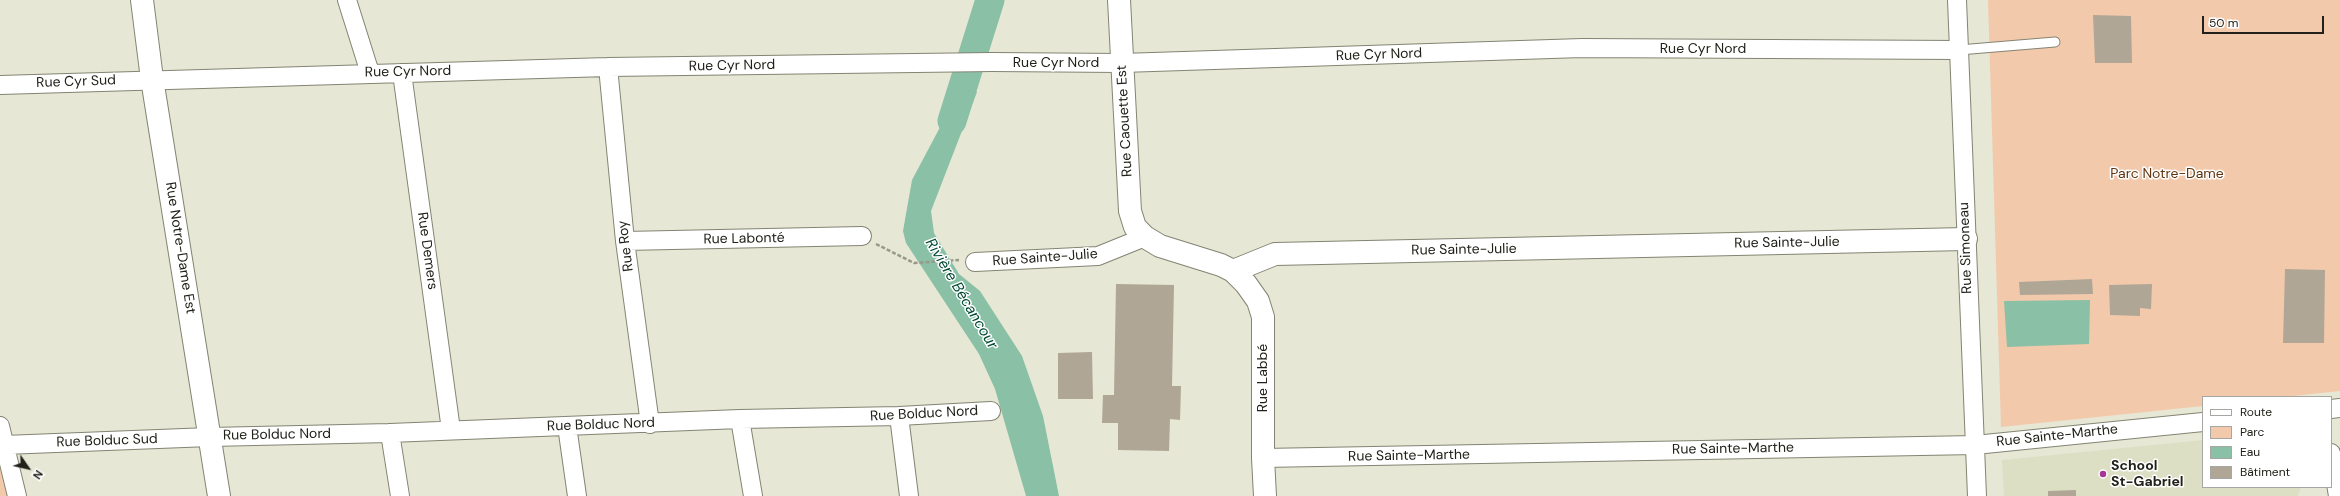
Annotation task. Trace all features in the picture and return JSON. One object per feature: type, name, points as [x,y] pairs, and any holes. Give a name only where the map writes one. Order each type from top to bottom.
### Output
[{"type":"street","name":"Rue Notre-Dame Est","points":[[142,0],[152,79],[219,496]]},
{"type":"street","points":[[347,0],[370,73]]},
{"type":"street","name":"Rue Caouette Est","points":[[1119,0],[1130,212],[1135,227],[1145,237]]},
{"type":"street","name":"Rue Simoneau","points":[[1957,0],[1977,496]]},
{"type":"street","name":"Rue Cyr Nord","points":[[152,79],[608,67],[992,62],[1122,63],[1582,48],[1959,50]]},
{"type":"street","name":"Rue Roy","points":[[608,67],[625,241],[650,424]]},
{"type":"street","name":"Rue Demers","points":[[402,73],[451,430]]},
{"type":"street","name":"Rue Cyr Sud","points":[[0,85],[152,79]]},
{"type":"street","name":"Rue Labonté","points":[[625,241],[862,236]]},
{"type":"street","points":[[1145,237],[1160,246],[1221,265],[1233,271]]},
{"type":"street","name":"Rue Sainte-Julie","points":[[970,261],[1098,256],[1145,237]]},
{"type":"street","name":"Rue Sainte-Julie","points":[[1233,271],[1275,254],[1966,239]]},
{"type":"street","name":"Rue Labbé","points":[[1233,271],[1246,284],[1258,301],[1264,317],[1263,458],[1265,496]]},
{"type":"street","name":"Rue Bolduc Nord","points":[[210,437],[390,433],[650,424],[740,419],[899,416],[991,411]]},
{"type":"street","points":[[899,416],[909,496]]},
{"type":"street","points":[[740,419],[753,496]]},
{"type":"street","name":"Rue Sainte-Marthe","points":[[1263,458],[1975,445],[2202,422]]},
{"type":"street","points":[[0,426],[17,496]]},
{"type":"street","points":[[567,426],[577,496]]},
{"type":"street","points":[[390,433],[400,496]]},
{"type":"street","name":"Rue Bolduc Sud","points":[[4,445],[210,437]]},
{"type":"street","points":[[2332,467],[2334,494]]},
{"type":"lane","points":[[1959,50],[2055,42]]},
{"type":"path","points":[[862,236],[914,263],[970,261]]},
{"type":"shaded area","name":"School St-Gabriel","points":[[2202,440],[2202,488],[2301,488],[2298,496],[2004,496],[2002,460]]},
{"type":"green space","name":"Parc Notre-Dame","points":[[1988,0],[2340,0],[2340,391],[2293,396],[2202,396],[2202,406],[2001,427]]},
{"type":"green space","points":[[0,466],[7,496],[0,496]]},
{"type":"water","points":[[963,84],[977,92],[931,211],[934,233],[959,274],[980,291],[1022,356],[1043,416],[1059,496],[1026,496],[995,389],[979,354],[906,243],[903,231],[912,180]]},
{"type":"water","points":[[2090,300],[2089,344],[2007,347],[2004,301]]},
{"type":"building","points":[[2093,15],[2131,16],[2132,63],[2095,63]]},
{"type":"building","points":[[2285,269],[2325,270],[2324,343],[2283,343]]},
{"type":"building","points":[[2092,279],[2093,294],[2020,295],[2019,282]]},
{"type":"building","points":[[1116,284],[1174,285],[1172,386],[1181,386],[1180,420],[1170,419],[1169,451],[1118,450],[1118,423],[1102,423],[1103,395],[1114,395]]},
{"type":"building","points":[[2152,284],[2151,309],[2140,308],[2140,316],[2110,315],[2109,285]]},
{"type":"building","points":[[1092,352],[1093,399],[1058,399],[1058,353]]},
{"type":"building","points":[[2076,490],[2076,496],[2048,496],[2048,491]]},
{"type":"waterway","name":"Rivière Bécancour","points":[[952,121],[990,0]]},
{"type":"place","name":"School St-Gabriel","points":[[2103,474]]}]
